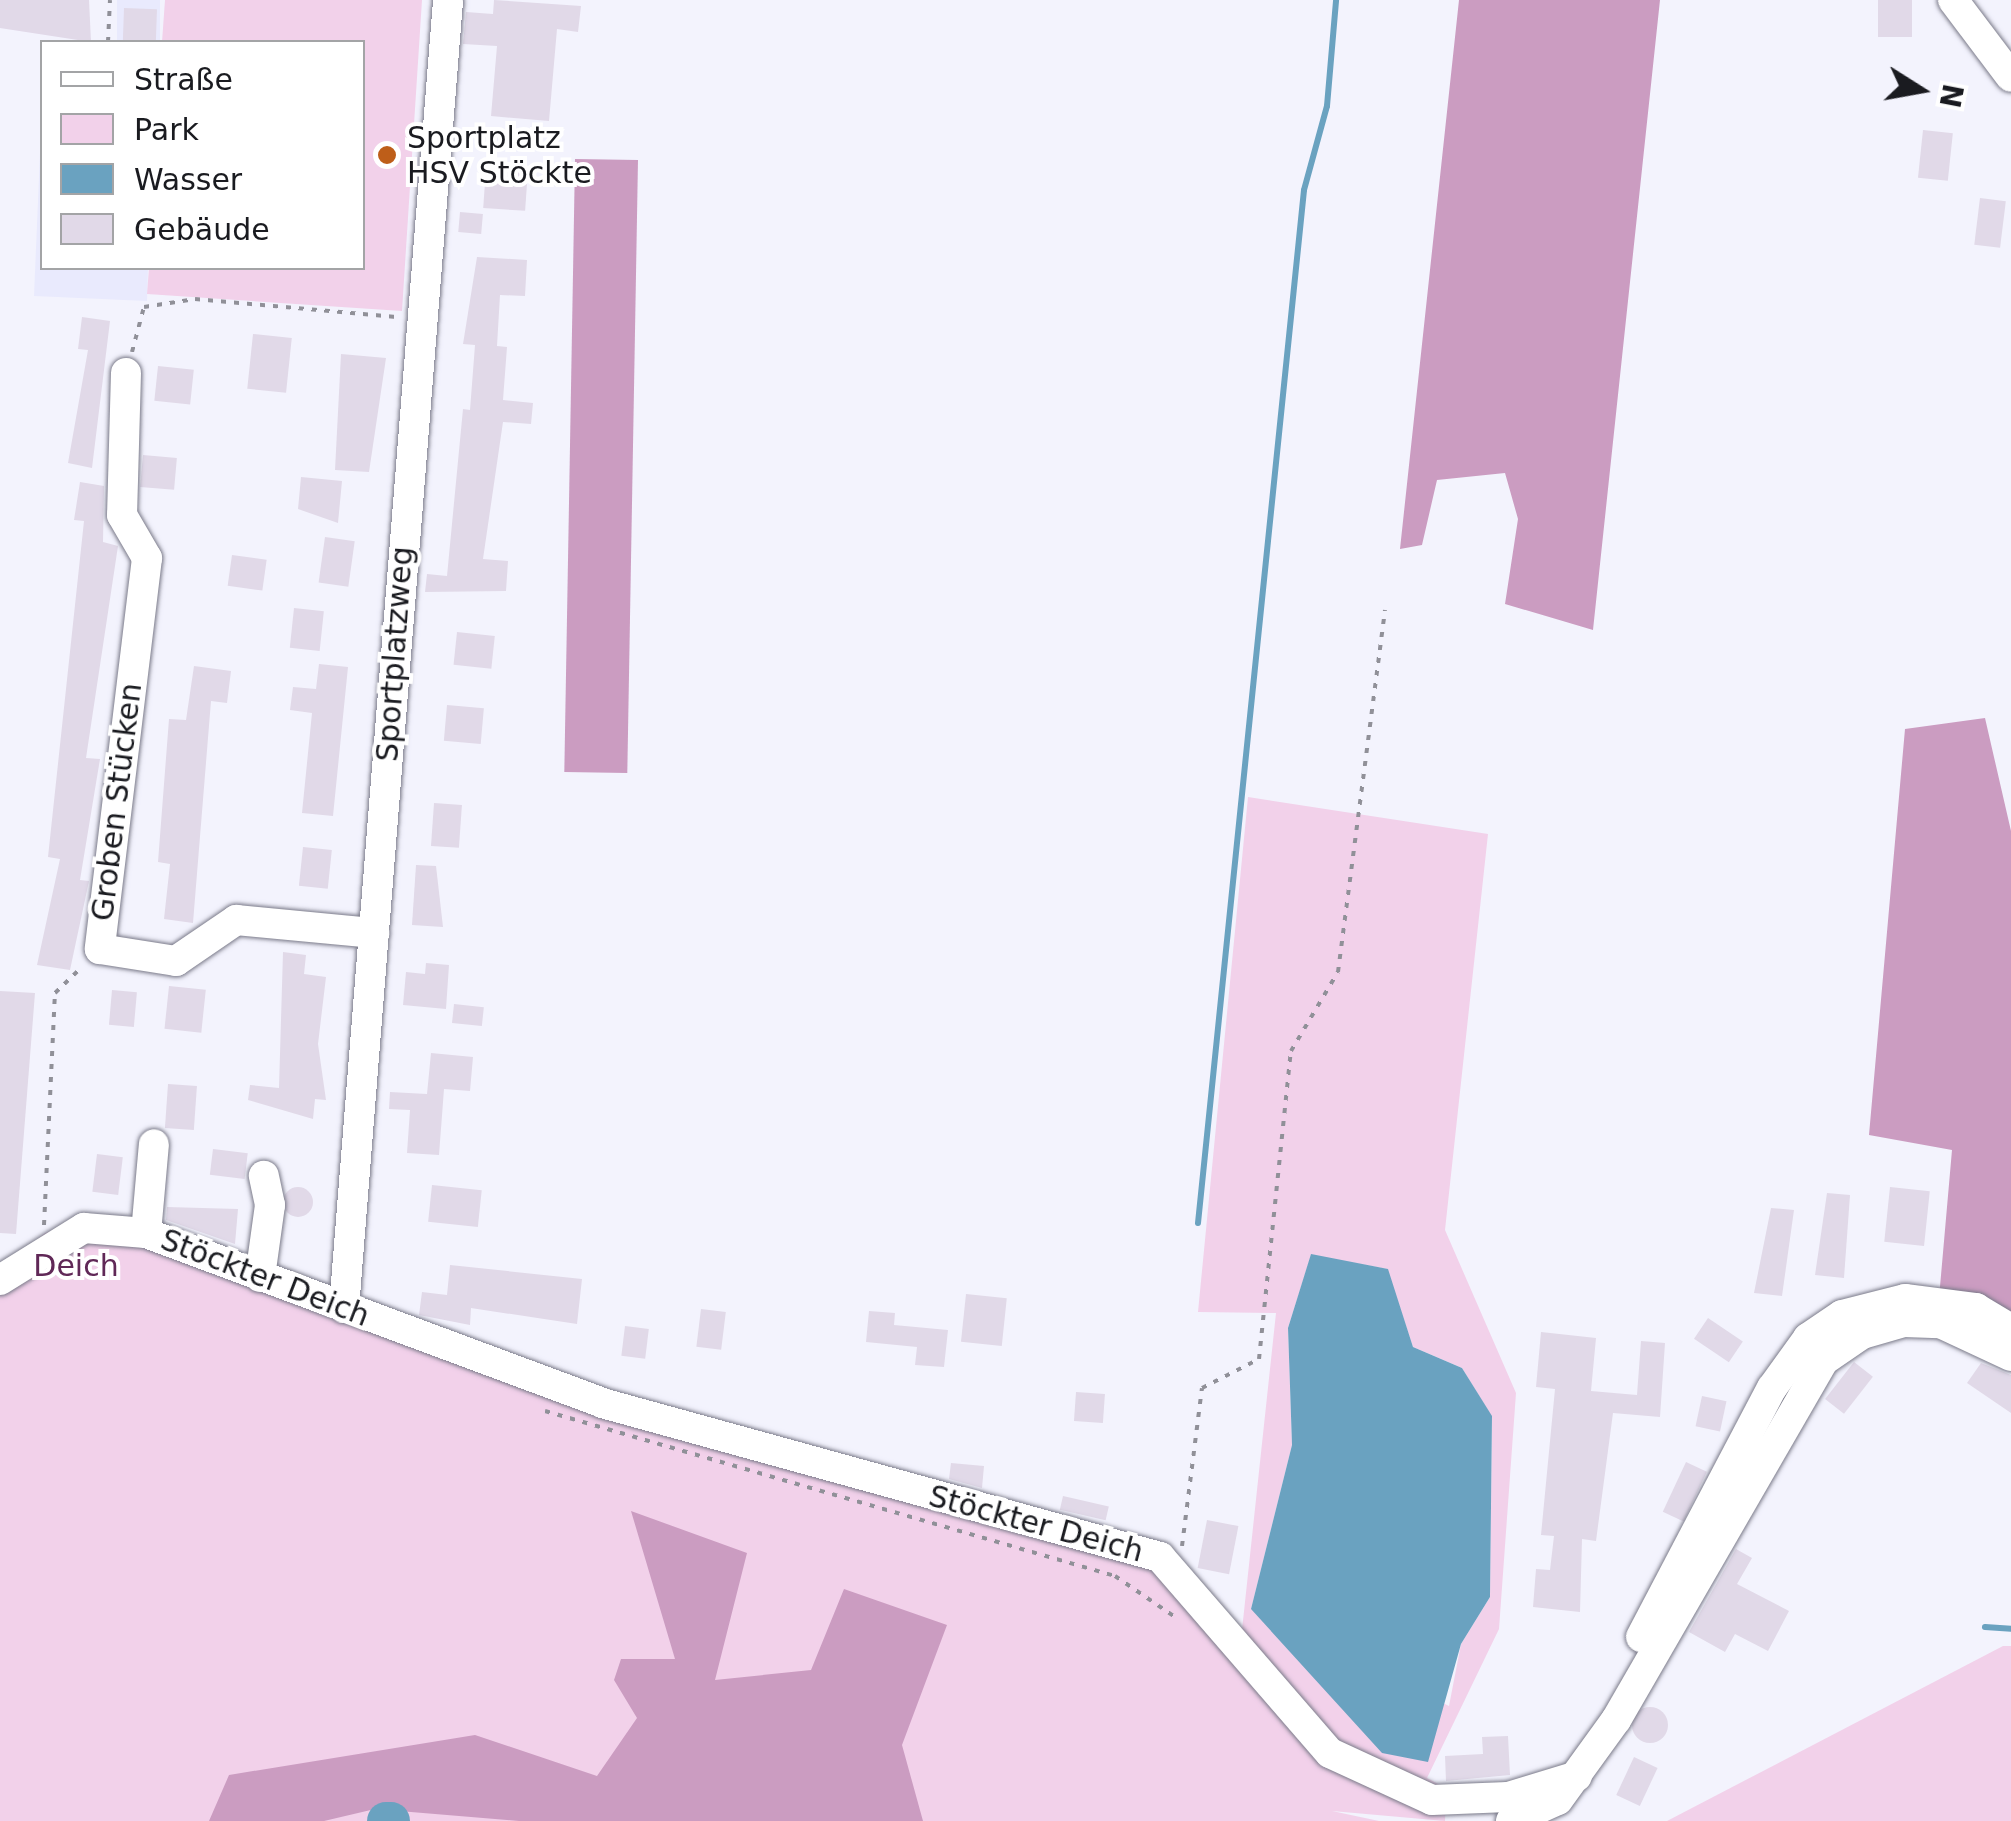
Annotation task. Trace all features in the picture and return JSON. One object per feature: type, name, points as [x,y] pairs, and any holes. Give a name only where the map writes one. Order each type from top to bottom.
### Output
[{"type":"street","name":"Sportplatzweg","points":[[344,1308],[448,0]]},
{"type":"street","points":[[1953,0],[1976,14],[2011,77]]},
{"type":"street","name":"Groben Stücken","points":[[126,373],[122,515],[147,558],[100,949],[176,962],[236,920],[374,933]]},
{"type":"street","points":[[146,1233],[154,1144]]},
{"type":"street","points":[[260,1277],[270,1206],[264,1176]]},
{"type":"street","name":"Stöckter Deich","points":[[0,1280],[45,1244],[84,1228],[146,1233],[602,1402],[1179,1568],[1330,1753],[1432,1800],[1508,1797],[1577,1776]]},
{"type":"street","points":[[1616,1720],[1612,1697],[1652,1612],[1808,1338],[1842,1315],[1906,1299],[1976,1308],[2011,1329]]},
{"type":"street","points":[[1510,1821],[1550,1808],[1616,1720],[1824,1360],[1862,1334],[1904,1322],[1940,1323],[2011,1356]]},
{"type":"path","points":[[108,40],[110,0]]},
{"type":"path","points":[[126,373],[144,307],[195,299],[421,320]]},
{"type":"path","points":[[1179,1568],[1202,1388],[1259,1359],[1291,1051],[1338,972],[1384,610]]},
{"type":"path","points":[[45,1244],[55,993],[100,949]]},
{"type":"path","points":[[525,1403],[674,1454],[1115,1576],[1188,1628]]},
{"type":"shaded area","points":[[117,0],[160,0],[160,40],[117,40]]},
{"type":"shaded area","points":[[1459,0],[1660,0],[1593,630],[1505,604],[1518,519],[1505,473],[1437,480],[1422,545],[1400,549]]},
{"type":"shaded area","points":[[40,153],[40,270],[148,270],[147,301],[34,296]]},
{"type":"shaded area","points":[[575,159],[638,160],[627,773],[564,772]]},
{"type":"shaded area","points":[[1985,718],[2011,831],[2011,1325],[1939,1298],[1952,1150],[1869,1135],[1905,729]]},
{"type":"shaded area","points":[[631,1511],[747,1553],[715,1680],[811,1670],[844,1589],[947,1625],[902,1745],[923,1821],[519,1821],[375,1809],[324,1821],[209,1821],[229,1775],[475,1735],[597,1776],[637,1718],[614,1680],[621,1659],[675,1659]]},
{"type":"green space","name":"Sportplatz HSV Stöckte","points":[[165,0],[422,0],[402,311],[147,294],[149,270],[365,270],[365,40],[162,40]]},
{"type":"green space","name":"Deich","points":[[1248,797],[1488,834],[1445,1230],[1516,1393],[1499,1629],[1427,1778],[1446,1788],[1445,1821],[1332,1811],[1379,1821],[0,1821],[0,1270],[45,1233],[92,1216],[585,1389],[1171,1554],[1242,1630],[1276,1313],[1198,1312]],"holes":[[[1311,1255],[1387,1269],[1413,1347],[1462,1368],[1492,1417],[1490,1597],[1461,1644],[1449,1706],[1251,1609],[1292,1445],[1288,1328]]]},
{"type":"green space","points":[[2003,1646],[2011,1646],[2011,1821],[1667,1821]]},
{"type":"water","points":[[1311,1254],[1388,1269],[1413,1347],[1462,1368],[1492,1416],[1490,1597],[1461,1644],[1428,1762],[1382,1753],[1251,1609],[1292,1445],[1288,1328]]},
{"type":"building","points":[[0,0],[89,0],[91,40],[0,28]]},
{"type":"building","points":[[494,0],[581,6],[578,32],[557,29],[549,121],[491,116],[497,46],[463,44],[466,12],[493,14]]},
{"type":"building","points":[[1878,0],[1912,0],[1912,37],[1878,37]]},
{"type":"building","points":[[124,8],[157,9],[156,40],[123,40]]},
{"type":"building","points":[[1923,130],[1953,133],[1948,181],[1918,178]]},
{"type":"building","points":[[486,168],[528,171],[525,211],[483,208]]},
{"type":"building","points":[[1980,198],[2006,201],[2000,248],[1974,245]]},
{"type":"building","points":[[460,212],[483,214],[481,234],[458,232]]},
{"type":"building","points":[[477,257],[527,260],[525,296],[500,295],[497,346],[507,347],[503,400],[533,403],[531,424],[503,422],[483,559],[508,561],[506,591],[425,592],[427,574],[447,576],[463,409],[470,410],[475,345],[463,344]]},
{"type":"building","points":[[82,317],[110,321],[92,468],[68,463],[88,350],[78,349]]},
{"type":"building","points":[[253,334],[292,338],[286,393],[247,389]]},
{"type":"building","points":[[341,354],[386,358],[369,472],[335,470]]},
{"type":"building","points":[[158,366],[194,370],[190,405],[154,401]]},
{"type":"building","points":[[143,455],[177,458],[174,490],[140,487]]},
{"type":"building","points":[[301,477],[342,481],[338,523],[298,509]]},
{"type":"building","points":[[80,482],[104,486],[103,542],[118,546],[86,758],[100,759],[80,880],[89,881],[70,970],[37,965],[60,859],[48,857],[84,521],[74,520]]},
{"type":"building","points":[[325,537],[355,541],[348,587],[319,583]]},
{"type":"building","points":[[232,555],[267,560],[262,591],[228,586]]},
{"type":"building","points":[[294,608],[324,611],[320,651],[290,648]]},
{"type":"building","points":[[457,632],[495,636],[491,669],[454,665]]},
{"type":"building","points":[[319,664],[348,667],[333,816],[302,813],[312,713],[290,710],[293,687],[316,689]]},
{"type":"building","points":[[194,666],[231,671],[227,703],[211,701],[193,923],[164,919],[170,864],[158,862],[169,719],[186,720]]},
{"type":"building","points":[[447,705],[484,708],[481,744],[444,741]]},
{"type":"building","points":[[434,803],[462,805],[459,848],[431,846]]},
{"type":"building","points":[[303,847],[332,850],[328,889],[299,886]]},
{"type":"building","points":[[416,865],[436,866],[443,927],[412,925]]},
{"type":"building","points":[[283,952],[306,955],[304,974],[326,977],[318,1044],[326,1100],[315,1099],[313,1119],[248,1100],[250,1085],[279,1088]]},
{"type":"building","points":[[426,963],[449,965],[446,1009],[403,1005],[406,972],[425,974]]},
{"type":"building","points":[[169,986],[206,990],[201,1033],[165,1029]]},
{"type":"building","points":[[112,990],[137,992],[134,1027],[109,1025]]},
{"type":"building","points":[[0,991],[35,993],[16,1234],[0,1233]]},
{"type":"building","points":[[454,1004],[484,1007],[482,1026],[452,1023]]},
{"type":"building","points":[[431,1053],[473,1057],[470,1091],[444,1089],[439,1155],[407,1153],[410,1110],[389,1109],[390,1092],[427,1094]]},
{"type":"building","points":[[168,1084],[197,1086],[194,1130],[165,1128]]},
{"type":"building","points":[[213,1149],[248,1153],[245,1179],[210,1175]]},
{"type":"building","points":[[97,1154],[123,1157],[118,1195],[92,1192]]},
{"type":"building","points":[[432,1185],[482,1190],[478,1227],[428,1222]]},
{"type":"building","points":[[298,1187],[312,1196],[313,1202],[304,1216],[298,1217],[284,1208],[283,1202],[292,1188]]},
{"type":"building","points":[[1890,1187],[1930,1191],[1924,1246],[1884,1242]]},
{"type":"building","points":[[1827,1193],[1850,1195],[1844,1278],[1815,1275]]},
{"type":"building","points":[[167,1207],[238,1209],[235,1244],[166,1220]]},
{"type":"building","points":[[1771,1208],[1794,1210],[1782,1296],[1754,1293]]},
{"type":"building","points":[[450,1265],[582,1279],[577,1324],[471,1308],[470,1325],[419,1315],[422,1292],[447,1295]]},
{"type":"building","points":[[966,1294],[1007,1298],[1002,1346],[961,1342]]},
{"type":"building","points":[[701,1309],[726,1312],[721,1350],[696,1347]]},
{"type":"building","points":[[869,1311],[895,1313],[894,1325],[948,1330],[944,1367],[915,1365],[917,1347],[866,1342]]},
{"type":"building","points":[[1708,1318],[1743,1341],[1729,1362],[1694,1339]]},
{"type":"building","points":[[625,1326],[649,1329],[645,1359],[621,1356]]},
{"type":"building","points":[[1541,1332],[1596,1338],[1591,1391],[1637,1395],[1641,1341],[1665,1343],[1660,1417],[1613,1413],[1596,1541],[1582,1539],[1580,1612],[1533,1607],[1536,1569],[1550,1570],[1554,1536],[1541,1535],[1555,1389],[1536,1387]]},
{"type":"building","points":[[1854,1362],[1873,1377],[1844,1414],[1825,1399]]},
{"type":"building","points":[[1981,1363],[2011,1375],[2011,1413],[1967,1383]]},
{"type":"building","points":[[1076,1392],[1105,1394],[1103,1423],[1074,1421]]},
{"type":"building","points":[[1702,1396],[1726,1401],[1720,1432],[1696,1426]]},
{"type":"building","points":[[1686,1462],[1707,1472],[1684,1522],[1663,1512]]},
{"type":"building","points":[[951,1463],[984,1466],[982,1488],[949,1479]]},
{"type":"building","points":[[1063,1496],[1109,1507],[1106,1520],[1060,1510]]},
{"type":"building","points":[[1207,1520],[1238,1526],[1229,1574],[1198,1568]]},
{"type":"building","points":[[1736,1549],[1752,1558],[1737,1584],[1789,1611],[1768,1651],[1735,1634],[1725,1652],[1689,1632]]},
{"type":"building","points":[[1650,1707],[1663,1712],[1668,1725],[1663,1738],[1650,1743],[1637,1738],[1632,1725],[1637,1712]]},
{"type":"building","points":[[1508,1736],[1510,1775],[1446,1781],[1445,1756],[1483,1754],[1482,1737]]},
{"type":"building","points":[[1634,1757],[1658,1768],[1640,1806],[1616,1795]]},
{"type":"waterway","points":[[1198,1223],[1304,190],[1327,106],[1336,0]]},
{"type":"waterway","points":[[1985,1627],[2011,1629]]},
{"type":"waterway","points":[[386,1821],[391,1821]]},
{"type":"place","name":"Sportplatz HSV Stöckte","points":[[387,155]]}]
